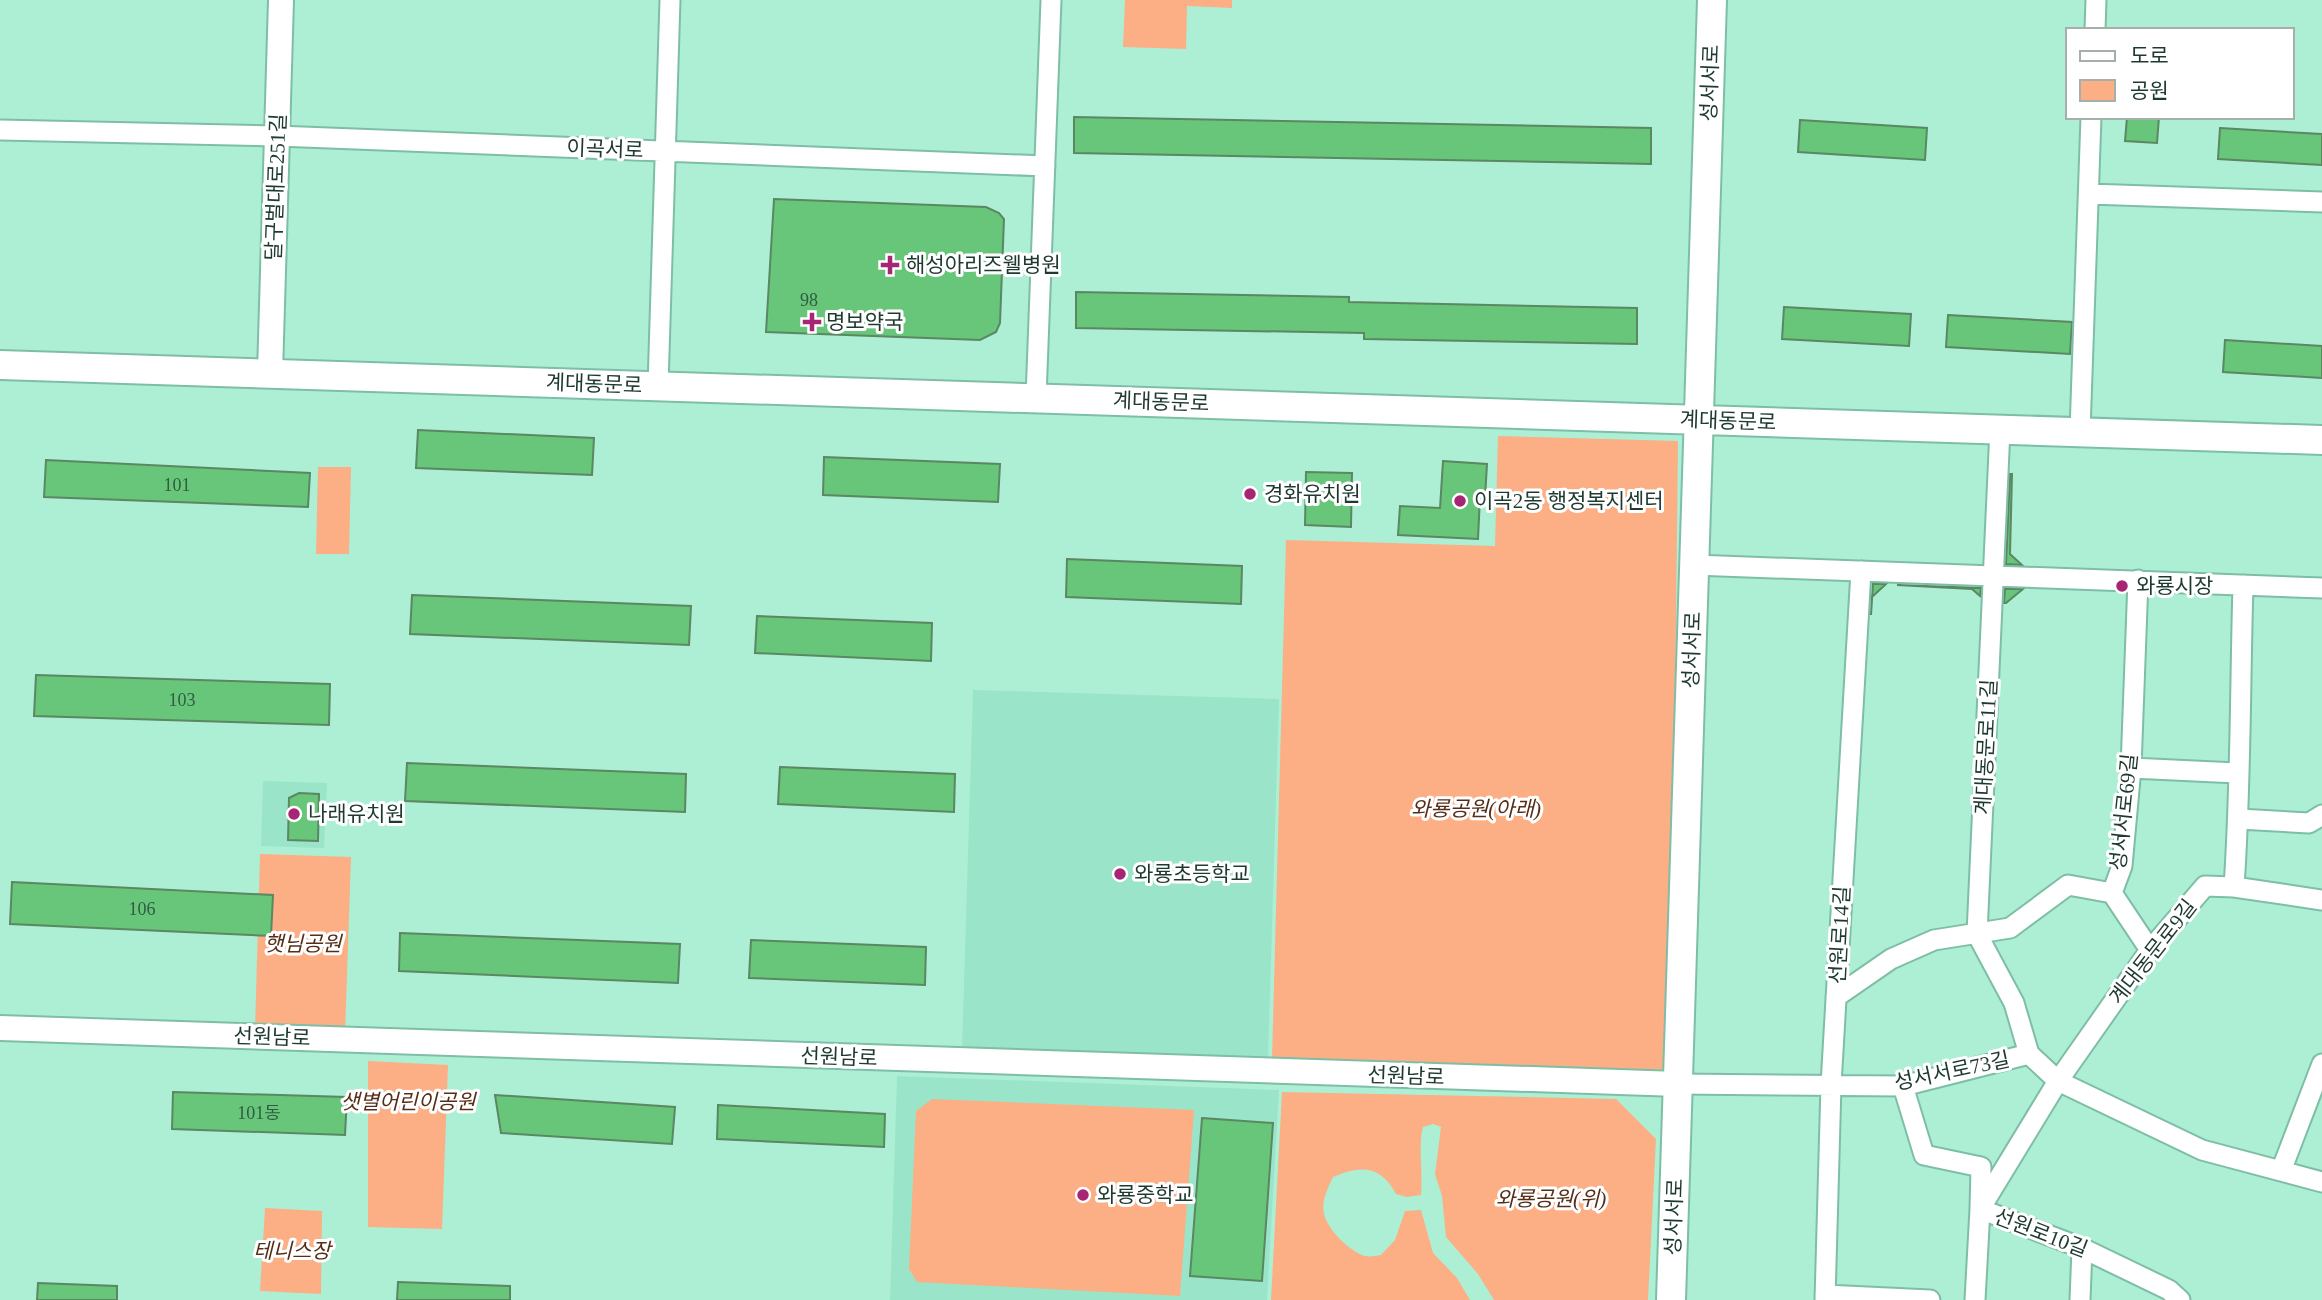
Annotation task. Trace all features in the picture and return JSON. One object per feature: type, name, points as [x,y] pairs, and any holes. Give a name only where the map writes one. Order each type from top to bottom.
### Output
[{"type":"main road","name":"성서서로","points":[[1671,1300],[1713,0]]},
{"type":"main road","name":"계대동문로","points":[[0,365],[2322,440]]},
{"type":"street","name":"달구벌대로251길","points":[[270,373],[281,0]]},
{"type":"street","points":[[658,386],[670,0]]},
{"type":"street","points":[[1036,398],[1051,0]]},
{"type":"street","points":[[2095,28],[2096,0]]},
{"type":"street","points":[[2080,431],[2091,119]]},
{"type":"street","name":"이곡서로","points":[[0,130],[277,136],[1045,166]]},
{"type":"street","points":[[2088,194],[2322,202]]},
{"type":"street","name":"계대동문로11길","points":[[1977,934],[2000,429]]},
{"type":"street","points":[[1695,565],[2322,588]]},
{"type":"street","name":"선원로14길","points":[[1825,1298],[1831,1085],[1861,571]]},
{"type":"street","name":"성서서로69길","points":[[1836,997],[1891,959],[1934,940],[2010,928],[2068,886],[2112,893],[2122,866],[2131,768],[2138,580]]},
{"type":"street","points":[[2234,887],[2239,819],[2243,585]]},
{"type":"street","points":[[2131,768],[2238,772]]},
{"type":"street","points":[[2239,819],[2309,823],[2322,815]]},
{"type":"street","name":"계대동문로9길","points":[[1980,1209],[2058,1081],[2150,950],[2205,886],[2234,887],[2322,900]]},
{"type":"street","points":[[2112,893],[2150,950]]},
{"type":"street","points":[[1977,934],[2014,1003],[2029,1054]]},
{"type":"street","name":"선원남로","points":[[0,1028],[1678,1084]]},
{"type":"street","name":"성서서로73길","points":[[1678,1084],[1903,1086],[2029,1054],[2058,1081],[2202,1150],[2322,1182]]},
{"type":"street","points":[[2281,1171],[2322,1064]]},
{"type":"street","name":"선원로10길","points":[[1903,1086],[1924,1155],[1980,1167],[1980,1209],[2082,1248],[2169,1290],[2180,1300]]},
{"type":"street","points":[[1975,1300],[1980,1209]]},
{"type":"street","points":[[2080,1300],[2082,1248]]},
{"type":"street","points":[[1825,1298],[1930,1300]]},
{"type":"shaded area","name":"와룡초등학교","points":[[973,690],[1279,699],[1268,1058],[962,1049]]},
{"type":"shaded area","name":"나래유치원","points":[[263,781],[327,783],[324,848],[261,846]]},
{"type":"shaded area","name":"와룡중학교","points":[[897,1076],[1279,1090],[1267,1300],[890,1300]]},
{"type":"green space","points":[[1125,0],[1232,0],[1232,8],[1187,6],[1186,49],[1123,47]]},
{"type":"green space","name":"와룡공원(아래)","points":[[1498,436],[1678,441],[1671,1070],[1272,1059],[1286,540],[1495,546]]},
{"type":"green space","points":[[318,467],[351,467],[349,554],[316,554]]},
{"type":"green space","name":"햇님공원","points":[[260,854],[351,857],[345,1033],[255,1030]]},
{"type":"green space","name":"샛별어린이공원","points":[[368,1061],[448,1065],[442,1229],[368,1227]]},
{"type":"green space","name":"와룡공원(위)","points":[[1282,1092],[1616,1099],[1656,1139],[1648,1300],[1494,1300],[1478,1274],[1446,1237],[1442,1196],[1435,1174],[1441,1127],[1433,1124],[1423,1127],[1421,1195],[1407,1197],[1396,1194],[1384,1177],[1361,1169],[1333,1177],[1324,1199],[1324,1214],[1330,1227],[1346,1245],[1365,1256],[1371,1256],[1381,1255],[1395,1240],[1405,1211],[1421,1210],[1433,1253],[1457,1278],[1470,1300],[1271,1300]]},
{"type":"green space","name":"와룡중학교","points":[[932,1099],[1194,1110],[1180,1296],[917,1282],[909,1269],[916,1111]]},
{"type":"green space","name":"테니스장","points":[[265,1208],[322,1211],[321,1294],[260,1291]]},
{"type":"building","points":[[1074,117],[1651,128],[1651,164],[1074,153]]},
{"type":"building","points":[[2127,119],[2159,119],[2157,143],[2125,141]]},
{"type":"building","points":[[1800,120],[1927,128],[1925,160],[1798,152]]},
{"type":"building","points":[[2220,128],[2322,134],[2322,165],[2218,159]]},
{"type":"building","points":[[774,199],[986,207],[999,213],[1004,219],[1000,323],[996,332],[980,340],[766,332]]},
{"type":"building","points":[[1076,292],[1349,297],[1349,302],[1637,308],[1637,344],[1364,339],[1364,333],[1076,328]]},
{"type":"building","points":[[1784,307],[1911,314],[1909,346],[1782,339]]},
{"type":"building","points":[[1948,315],[2072,322],[2070,354],[1946,347]]},
{"type":"building","points":[[2225,340],[2322,346],[2322,378],[2223,372]]},
{"type":"building","points":[[418,430],[594,438],[592,475],[416,468]]},
{"type":"building","points":[[824,457],[1000,464],[998,502],[823,495]]},
{"type":"building","points":[[46,460],[310,473],[308,507],[44,497]]},
{"type":"building","name":"이곡2동 행정복지센터","points":[[1443,461],[1487,464],[1485,498],[1480,497],[1478,539],[1398,535],[1400,506],[1440,508]]},
{"type":"building","points":[[1306,472],[1352,473],[1351,527],[1305,525]]},
{"type":"building","points":[[2010,474],[2010,554],[2022,565],[2006,564]]},
{"type":"building","points":[[1067,559],[1242,566],[1241,604],[1066,597]]},
{"type":"building","points":[[1873,584],[1886,584],[1872,597]]},
{"type":"building","points":[[1897,585],[1981,588],[1980,596],[1972,589]]},
{"type":"building","points":[[2005,589],[2023,589],[2004,603]]},
{"type":"building","points":[[412,595],[691,606],[689,645],[410,634]]},
{"type":"building","points":[[757,616],[932,623],[931,661],[755,653]]},
{"type":"building","points":[[36,675],[330,684],[329,725],[34,716]]},
{"type":"building","points":[[407,763],[686,774],[685,812],[405,801]]},
{"type":"building","points":[[780,767],[955,774],[954,812],[778,804]]},
{"type":"building","points":[[299,793],[319,794],[318,841],[288,840],[289,798]]},
{"type":"building","points":[[12,882],[273,895],[271,936],[10,924]]},
{"type":"building","points":[[400,933],[680,944],[678,983],[399,971]]},
{"type":"building","points":[[751,940],[926,947],[925,985],[749,978]]},
{"type":"building","points":[[173,1092],[347,1097],[345,1135],[172,1129]]},
{"type":"building","points":[[495,1095],[675,1107],[672,1144],[501,1133]]},
{"type":"building","points":[[718,1105],[885,1114],[884,1147],[717,1139]]},
{"type":"building","points":[[1202,1118],[1273,1123],[1262,1281],[1190,1276]]},
{"type":"building","points":[[398,1282],[510,1286],[510,1300],[397,1300]]},
{"type":"building","points":[[38,1283],[117,1286],[117,1300],[37,1300]]},
{"type":"place","name":"해성아리즈웰병원","points":[[890,265]]},
{"type":"place","name":"명보약국","points":[[812,322]]},
{"type":"place","name":"경화유치원","points":[[1250,494]]},
{"type":"place","name":"이곡2동 행정복지센터","points":[[1460,501]]},
{"type":"place","name":"와룡시장","points":[[2122,586]]},
{"type":"place","name":"나래유치원","points":[[294,814]]},
{"type":"place","name":"와룡초등학교","points":[[1120,874]]},
{"type":"place","name":"와룡중학교","points":[[1083,1195]]}]
